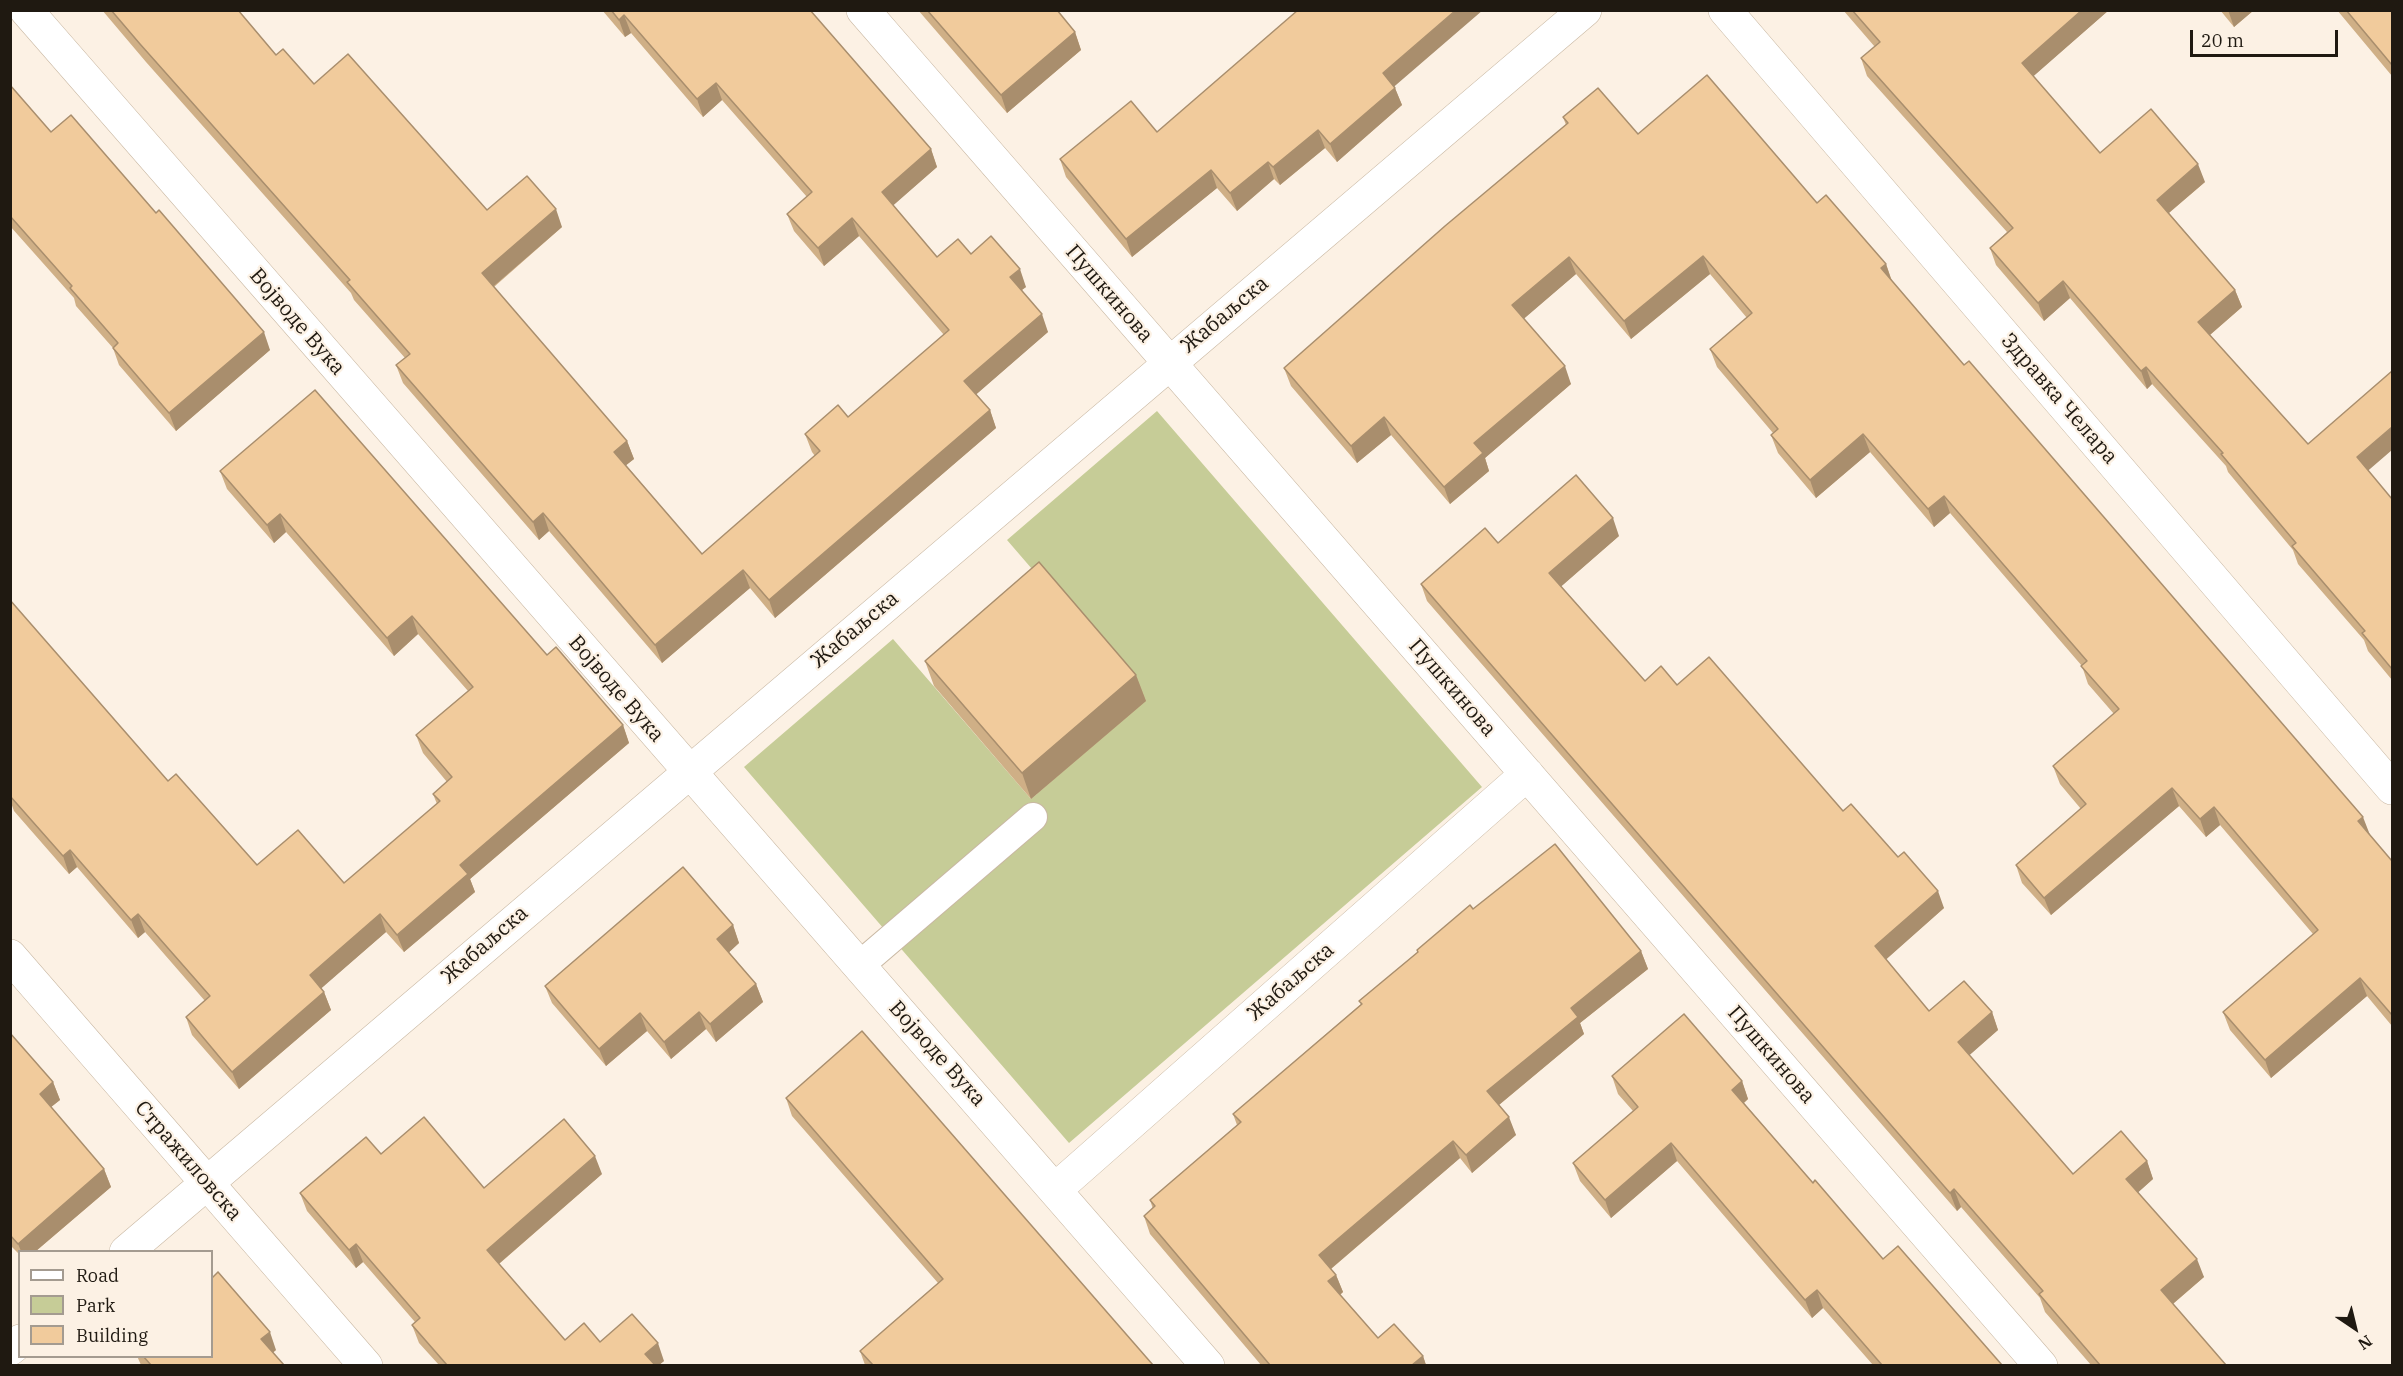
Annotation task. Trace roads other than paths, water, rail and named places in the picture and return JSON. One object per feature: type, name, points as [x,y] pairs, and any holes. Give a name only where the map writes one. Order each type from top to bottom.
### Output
[{"type":"street","name":"Војводе Вука","points":[[26,10],[688,772],[1208,1365]]},
{"type":"street","name":"Пушкинова","points":[[863,10],[2041,1365]]},
{"type":"street","name":"Жабаљска","points":[[127,1250],[1585,10]]},
{"type":"street","name":"Здравка Челара","points":[[1725,10],[2392,788]]},
{"type":"street","name":"Жабаљска","points":[[1056,1189],[1527,774]]},
{"type":"street","name":"Стражиловска","points":[[10,956],[366,1365]]},
{"type":"lane","points":[[859,966],[1034,818]]}]
